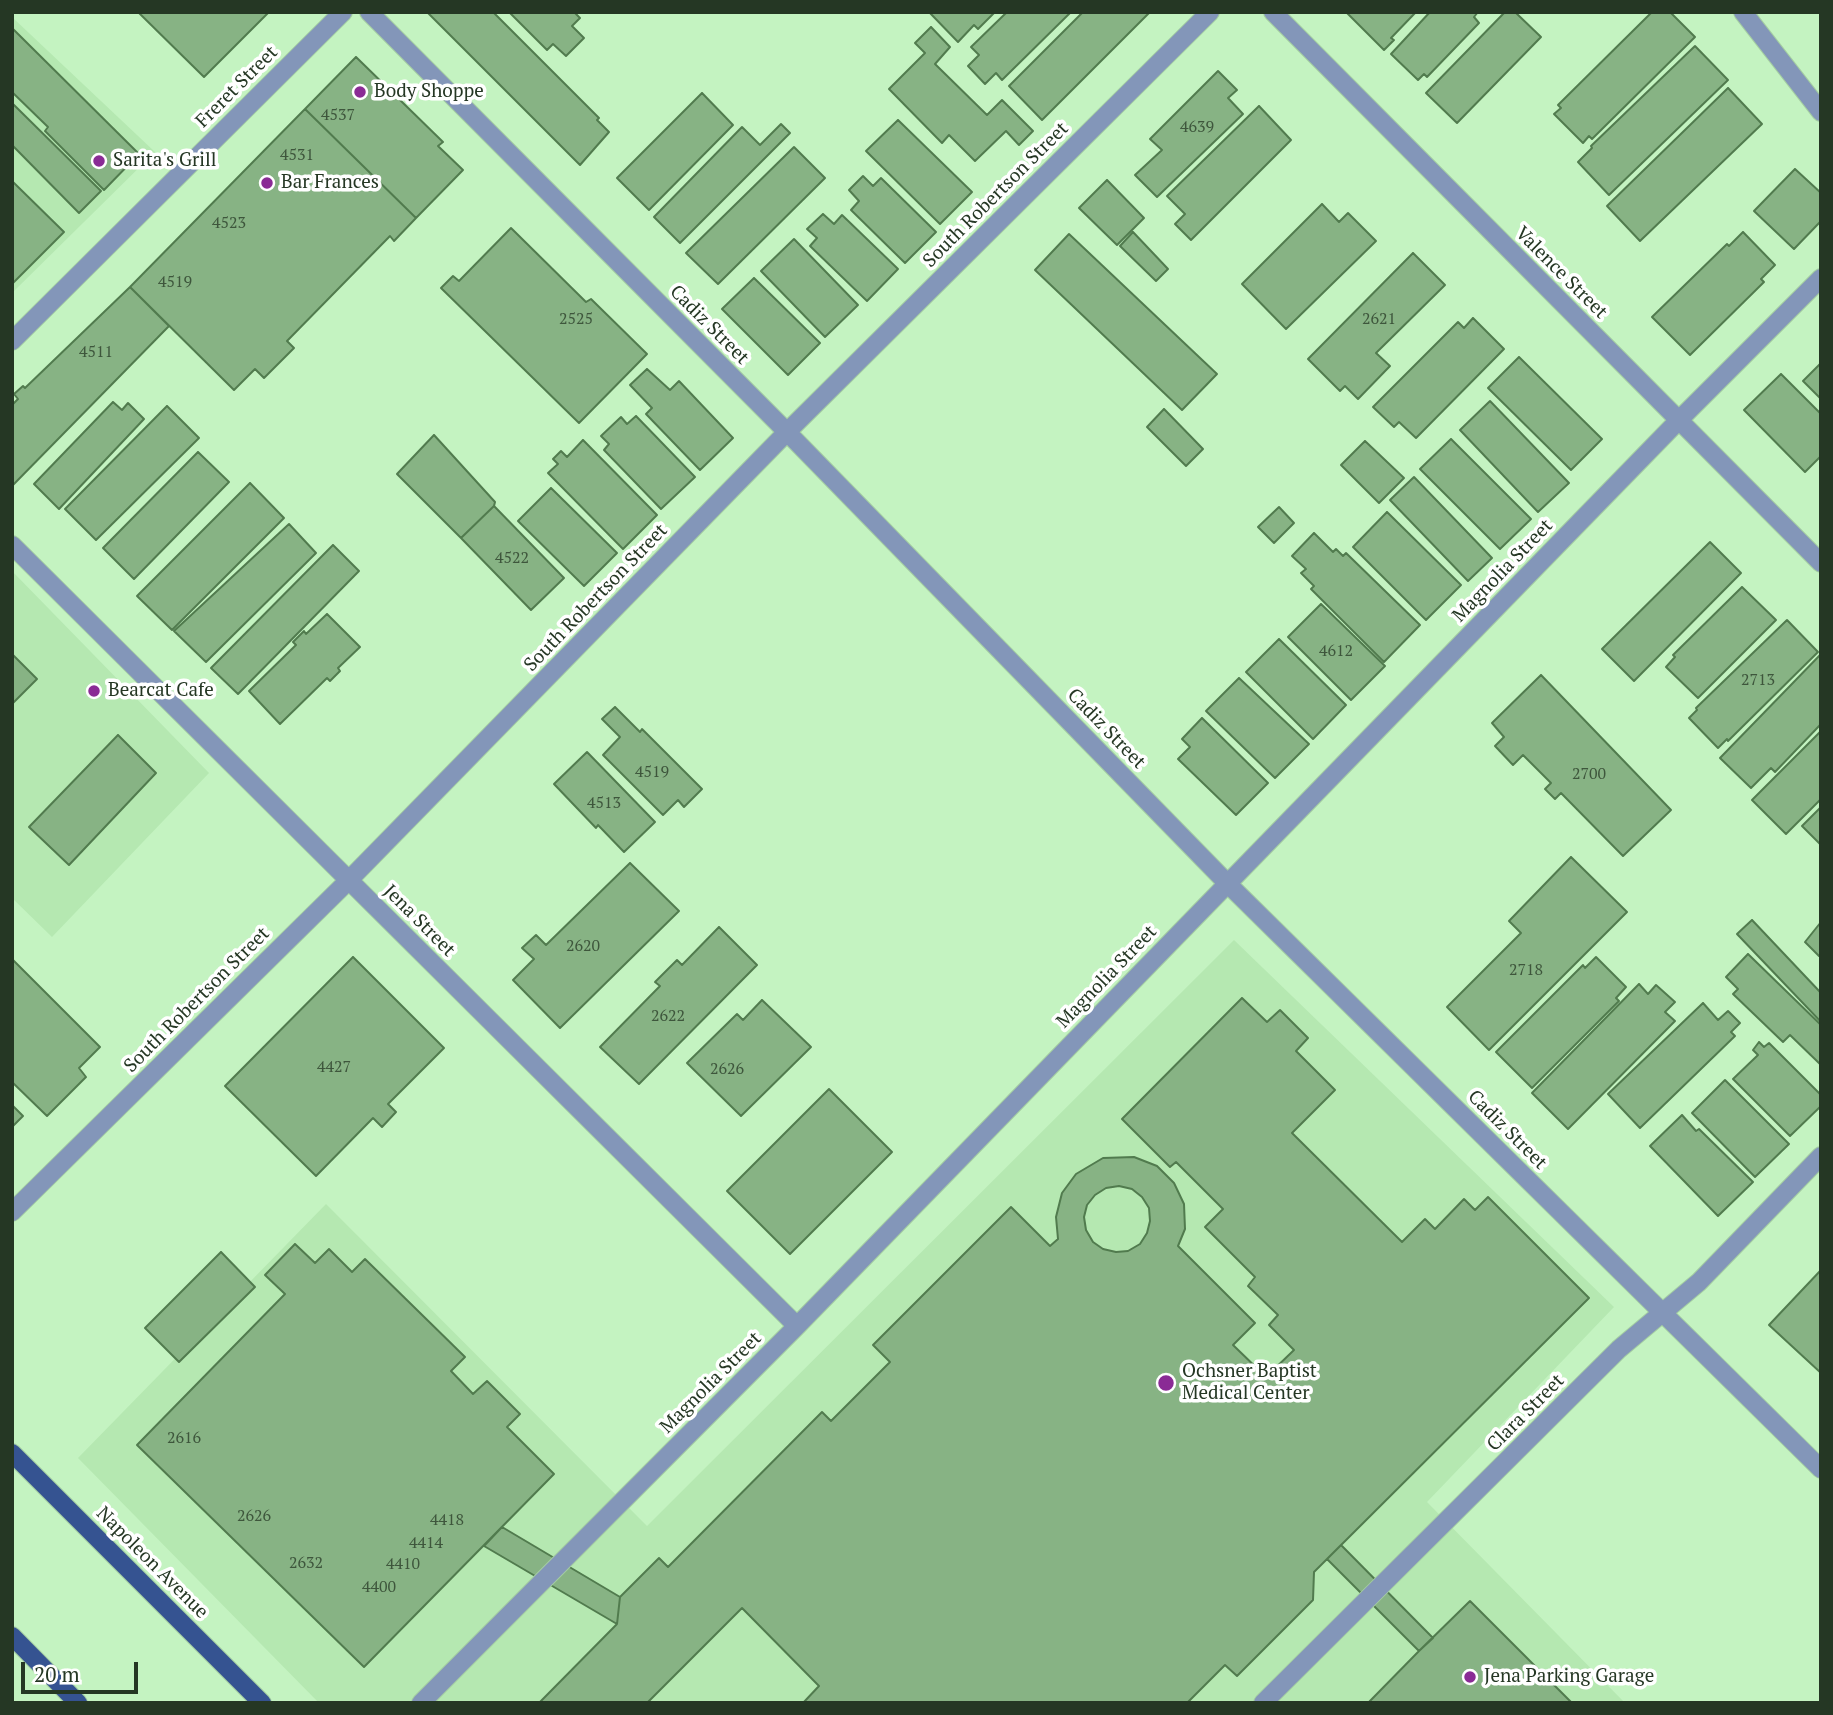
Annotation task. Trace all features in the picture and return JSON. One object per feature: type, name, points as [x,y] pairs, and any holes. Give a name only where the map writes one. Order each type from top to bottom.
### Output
[{"type":"main road","name":"Napoleon Avenue","points":[[12,1453],[262,1703]]},
{"type":"main road","points":[[12,1636],[78,1703]]},
{"type":"street","name":"Freret Street","points":[[12,341],[343,12]]},
{"type":"street","name":"Cadiz Street","points":[[369,12],[787,432],[1228,884],[1821,1469]]},
{"type":"street","name":"South Robertson Street","points":[[12,1212],[349,880],[787,432],[1210,12]]},
{"type":"street","name":"Valence Street","points":[[1273,12],[1821,562]]},
{"type":"street","points":[[1743,12],[1821,112]]},
{"type":"street","name":"Magnolia Street","points":[[421,1703],[797,1326],[1678,421],[1821,278]]},
{"type":"street","name":"Jena Street","points":[[12,545],[797,1326]]},
{"type":"street","name":"Clara Street","points":[[1263,1703],[1619,1349],[1699,1282],[1821,1156]]},
{"type":"shaded area","points":[[12,17],[155,152],[12,293]]},
{"type":"shaded area","points":[[12,571],[209,773],[52,937],[12,898]]},
{"type":"shaded area","name":"Ochsner Baptist Medical Center","points":[[1234,940],[1614,1307],[1427,1502],[1625,1703],[319,1703],[78,1458],[326,1204],[647,1526]]},
{"type":"building","points":[[138,12],[269,12],[204,77]]},
{"type":"building","points":[[427,12],[493,12],[599,118],[597,120],[609,132],[580,165]]},
{"type":"building","points":[[509,12],[574,12],[580,18],[572,26],[584,38],[566,56],[553,44],[547,50]]},
{"type":"building","points":[[929,12],[995,12],[978,29],[974,25],[958,42]]},
{"type":"building","points":[[1007,12],[1071,12],[1002,80],[996,73],[985,84],[968,66],[979,55],[971,47]]},
{"type":"building","points":[[1083,12],[1150,12],[1042,120],[1009,86]]},
{"type":"building","points":[[1416,12],[1391,38],[1394,40],[1384,50],[1347,13]]},
{"type":"building","points":[[1430,12],[1478,12],[1474,17],[1479,23],[1427,77],[1424,74],[1418,80],[1391,54]]},
{"type":"building","points":[[1505,12],[1515,12],[1541,37],[1457,123],[1426,93]]},
{"type":"building","points":[[1652,12],[1670,12],[1695,37],[1592,139],[1589,136],[1583,143],[1554,114],[1561,108],[1558,105]]},
{"type":"building","points":[[931,27],[950,47],[935,64],[987,115],[1002,100],[1033,131],[1019,145],[1006,131],[975,161],[949,135],[942,143],[889,89],[925,53],[915,43]]},
{"type":"building","points":[[12,28],[139,154],[104,190],[45,131],[48,127],[12,92]]},
{"type":"building","points":[[1695,46],[1728,80],[1609,195],[1578,162],[1591,146]]},
{"type":"building","points":[[356,57],[443,142],[438,146],[463,170],[416,218],[305,109]]},
{"type":"building","points":[[1218,71],[1237,90],[1228,98],[1243,114],[1157,197],[1135,175],[1162,150],[1150,139]]},
{"type":"building","points":[[1728,88],[1762,124],[1640,241],[1607,206]]},
{"type":"building","points":[[702,93],[733,125],[649,210],[617,178]]},
{"type":"building","points":[[12,103],[101,191],[79,213],[12,145]]},
{"type":"building","points":[[1259,106],[1291,140],[1191,240],[1175,224],[1185,214],[1167,196]]},
{"type":"building","points":[[305,109],[416,218],[394,241],[390,236],[287,341],[294,348],[264,378],[255,369],[234,390],[130,287]]},
{"type":"building","points":[[898,120],[972,192],[940,224],[866,151]]},
{"type":"building","points":[[781,124],[790,133],[680,243],[654,217],[742,127],[760,145]]},
{"type":"building","points":[[794,147],[825,178],[718,284],[686,253]]},
{"type":"building","points":[[1795,169],[1821,193],[1821,221],[1794,249],[1754,211]]},
{"type":"building","points":[[863,176],[873,186],[881,178],[936,232],[905,263],[851,210],[859,201],[849,190]]},
{"type":"building","points":[[1107,180],[1144,218],[1117,245],[1079,208]]},
{"type":"building","points":[[12,181],[64,232],[12,284]]},
{"type":"building","points":[[1322,204],[1339,222],[1348,213],[1376,241],[1286,329],[1242,284]]},
{"type":"building","points":[[823,214],[834,224],[842,215],[898,269],[867,301],[810,246],[817,238],[807,229]]},
{"type":"building","points":[[511,228],[586,302],[591,299],[647,354],[579,423],[441,288],[453,276],[459,281]]},
{"type":"building","points":[[1133,232],[1168,269],[1156,281],[1120,246]]},
{"type":"building","points":[[1743,232],[1775,265],[1761,279],[1764,282],[1690,355],[1652,317],[1727,244],[1729,246]]},
{"type":"building","points":[[1069,234],[1217,374],[1182,410],[1035,270]]},
{"type":"building","points":[[794,239],[858,305],[825,337],[761,271]]},
{"type":"building","points":[[1413,253],[1445,285],[1376,353],[1390,366],[1358,399],[1345,386],[1340,391],[1308,359]]},
{"type":"building","points":[[754,278],[820,343],[788,375],[722,309]]},
{"type":"building","points":[[130,287],[169,326],[13,485],[12,405],[18,399],[14,394],[23,386],[25,388]]},
{"type":"building","points":[[1473,318],[1504,349],[1416,438],[1399,422],[1394,427],[1373,407],[1458,322],[1464,328]]},
{"type":"building","points":[[1519,357],[1602,439],[1571,470],[1488,388]]},
{"type":"building","points":[[1821,363],[1821,399],[1803,381]]},
{"type":"building","points":[[647,369],[670,390],[679,381],[733,438],[700,470],[646,414],[652,408],[630,385]]},
{"type":"building","points":[[1781,374],[1821,414],[1821,456],[1805,472],[1744,410]]},
{"type":"building","points":[[1490,401],[1569,483],[1538,512],[1460,430]]},
{"type":"building","points":[[113,402],[122,410],[128,403],[144,419],[59,509],[34,484]]},
{"type":"building","points":[[167,406],[199,438],[96,540],[65,509]]},
{"type":"building","points":[[1164,409],[1203,449],[1186,466],[1147,427]]},
{"type":"building","points":[[636,416],[695,477],[661,509],[604,450],[609,444],[601,436],[621,417],[627,424]]},
{"type":"building","points":[[434,435],[495,502],[461,538],[397,474]]},
{"type":"building","points":[[1451,439],[1531,519],[1500,549],[1420,469]]},
{"type":"building","points":[[583,440],[657,515],[623,549],[548,473],[558,464],[553,459],[561,451],[567,457]]},
{"type":"building","points":[[1365,441],[1404,478],[1379,503],[1341,465]]},
{"type":"building","points":[[198,452],[229,482],[134,579],[103,548]]},
{"type":"building","points":[[1414,477],[1492,558],[1468,581],[1390,500]]},
{"type":"building","points":[[250,483],[284,518],[172,630],[137,596]]},
{"type":"building","points":[[551,488],[617,553],[584,586],[518,521]]},
{"type":"building","points":[[494,506],[564,578],[531,610],[461,538]]},
{"type":"building","points":[[1279,507],[1294,523],[1274,543],[1258,527]]},
{"type":"building","points":[[1387,512],[1461,585],[1426,620],[1353,547]]},
{"type":"building","points":[[289,524],[316,553],[206,662],[174,631]]},
{"type":"building","points":[[1314,533],[1333,552],[1336,549],[1343,556],[1346,553],[1420,625],[1384,662],[1311,589],[1314,586],[1301,573],[1306,569],[1292,556]]},
{"type":"building","points":[[1710,542],[1741,573],[1634,681],[1602,649]]},
{"type":"building","points":[[333,545],[359,571],[238,694],[211,668]]},
{"type":"building","points":[[1742,587],[1776,620],[1698,698],[1666,667],[1675,657],[1673,655]]},
{"type":"building","points":[[1321,604],[1385,666],[1351,700],[1288,637]]},
{"type":"building","points":[[327,614],[360,647],[338,668],[340,671],[330,681],[327,678],[280,724],[249,691],[296,645],[293,642],[304,631],[306,634]]},
{"type":"building","points":[[1787,620],[1818,652],[1718,748],[1689,718],[1696,708]]},
{"type":"building","points":[[1279,639],[1346,705],[1313,739],[1246,672]]},
{"type":"building","points":[[12,654],[37,679],[12,704]]},
{"type":"building","points":[[1821,654],[1821,724],[1775,772],[1771,768],[1751,788],[1720,758]]},
{"type":"building","points":[[1541,675],[1671,810],[1623,856],[1561,793],[1555,799],[1545,789],[1551,783],[1523,755],[1513,765],[1495,746],[1504,737],[1492,723]]},
{"type":"building","points":[[1239,678],[1309,744],[1275,778],[1206,711]]},
{"type":"building","points":[[615,707],[640,732],[642,729],[702,789],[684,807],[678,800],[663,815],[603,755],[620,737],[602,719]]},
{"type":"building","points":[[1202,718],[1268,783],[1236,815],[1178,759],[1190,747],[1182,739]]},
{"type":"building","points":[[1821,731],[1821,799],[1786,834],[1752,800]]},
{"type":"building","points":[[118,735],[156,773],[69,865],[29,827]]},
{"type":"building","points":[[587,752],[655,822],[624,852],[598,825],[596,828],[554,784]]},
{"type":"building","points":[[1821,807],[1821,845],[1802,826]]},
{"type":"building","points":[[1571,857],[1627,912],[1489,1050],[1447,1007],[1521,933],[1509,921]]},
{"type":"building","points":[[630,863],[679,911],[560,1028],[513,980],[534,959],[522,948],[536,935],[546,945]]},
{"type":"building","points":[[1752,920],[1821,993],[1821,1022],[1737,934]]},
{"type":"building","points":[[1821,922],[1821,954],[1819,956],[1805,942]]},
{"type":"building","points":[[719,927],[757,965],[639,1084],[600,1047],[660,986],[655,982],[677,960],[682,965]]},
{"type":"building","points":[[1748,954],[1821,1025],[1821,1065],[1790,1035],[1783,1042],[1733,994],[1738,989],[1726,977]]},
{"type":"building","points":[[353,957],[444,1048],[388,1104],[396,1112],[382,1127],[373,1118],[316,1176],[225,1086]]},
{"type":"building","points":[[1596,957],[1626,987],[1616,998],[1619,1001],[1532,1088],[1496,1052],[1583,965],[1585,968]]},
{"type":"building","points":[[12,959],[100,1047],[79,1068],[86,1077],[47,1116],[12,1082]]},
{"type":"building","points":[[1639,984],[1648,994],[1656,985],[1675,1002],[1665,1012],[1675,1021],[1568,1129],[1532,1093]]},
{"type":"building","points":[[1242,998],[1267,1022],[1280,1010],[1308,1038],[1296,1051],[1335,1090],[1292,1133],[1402,1242],[1425,1219],[1435,1229],[1464,1199],[1475,1210],[1488,1197],[1589,1298],[1314,1572],[1313,1600],[1237,1676],[1225,1665],[1187,1703],[803,1703],[819,1686],[742,1608],[647,1703],[539,1703],[617,1624],[620,1597],[659,1558],[668,1567],[822,1412],[831,1421],[890,1362],[873,1345],[1011,1207],[1050,1246],[1058,1239],[1056,1217],[1062,1193],[1076,1174],[1103,1158],[1134,1157],[1157,1166],[1174,1183],[1184,1204],[1185,1229],[1178,1246],[1255,1323],[1233,1345],[1266,1377],[1294,1350],[1269,1325],[1278,1315],[1248,1286],[1255,1277],[1205,1227],[1223,1209],[1176,1162],[1170,1167],[1122,1119]],"holes":[[[1119,1186],[1132,1189],[1142,1197],[1149,1208],[1147,1233],[1140,1244],[1128,1251],[1103,1249],[1093,1242],[1086,1230],[1084,1217],[1087,1205],[1095,1195],[1106,1188]]]},
{"type":"building","points":[[762,1000],[811,1047],[741,1116],[687,1063],[737,1014],[743,1020]]},
{"type":"building","points":[[1703,1003],[1718,1020],[1728,1011],[1740,1023],[1731,1032],[1735,1036],[1640,1128],[1608,1094]]},
{"type":"building","points":[[1759,1042],[1764,1047],[1769,1043],[1821,1095],[1821,1106],[1790,1136],[1733,1079],[1758,1055],[1753,1050]]},
{"type":"building","points":[[1725,1080],[1789,1144],[1755,1177],[1692,1113]]},
{"type":"building","points":[[829,1089],[892,1152],[790,1254],[727,1191]]},
{"type":"building","points":[[12,1105],[23,1116],[12,1127]]},
{"type":"building","points":[[1682,1115],[1753,1182],[1718,1216],[1650,1146]]},
{"type":"building","points":[[295,1244],[315,1263],[329,1249],[352,1272],[365,1259],[465,1357],[451,1371],[473,1394],[487,1381],[520,1414],[507,1427],[554,1474],[364,1667],[137,1445],[285,1294],[265,1275]]},
{"type":"building","points":[[221,1252],[255,1287],[179,1362],[145,1328]]},
{"type":"building","points":[[1821,1270],[1821,1373],[1769,1325]]},
{"type":"building","points":[[502,1527],[620,1597],[617,1624],[484,1546]]},
{"type":"building","points":[[1341,1545],[1433,1638],[1419,1651],[1327,1559]]},
{"type":"building","name":"Jena Parking Garage","points":[[1470,1601],[1572,1703],[1368,1703],[1419,1651]]},
{"type":"place","name":"Body Shoppe","points":[[360,92]]},
{"type":"place","name":"Sarita's Grill","points":[[99,161]]},
{"type":"place","name":"Bar Frances","points":[[267,183]]},
{"type":"place","name":"Bearcat Cafe","points":[[94,691]]},
{"type":"place","name":"Ochsner Baptist Medical Center","points":[[1166,1383]]},
{"type":"place","name":"Jena Parking Garage","points":[[1470,1677]]}]
